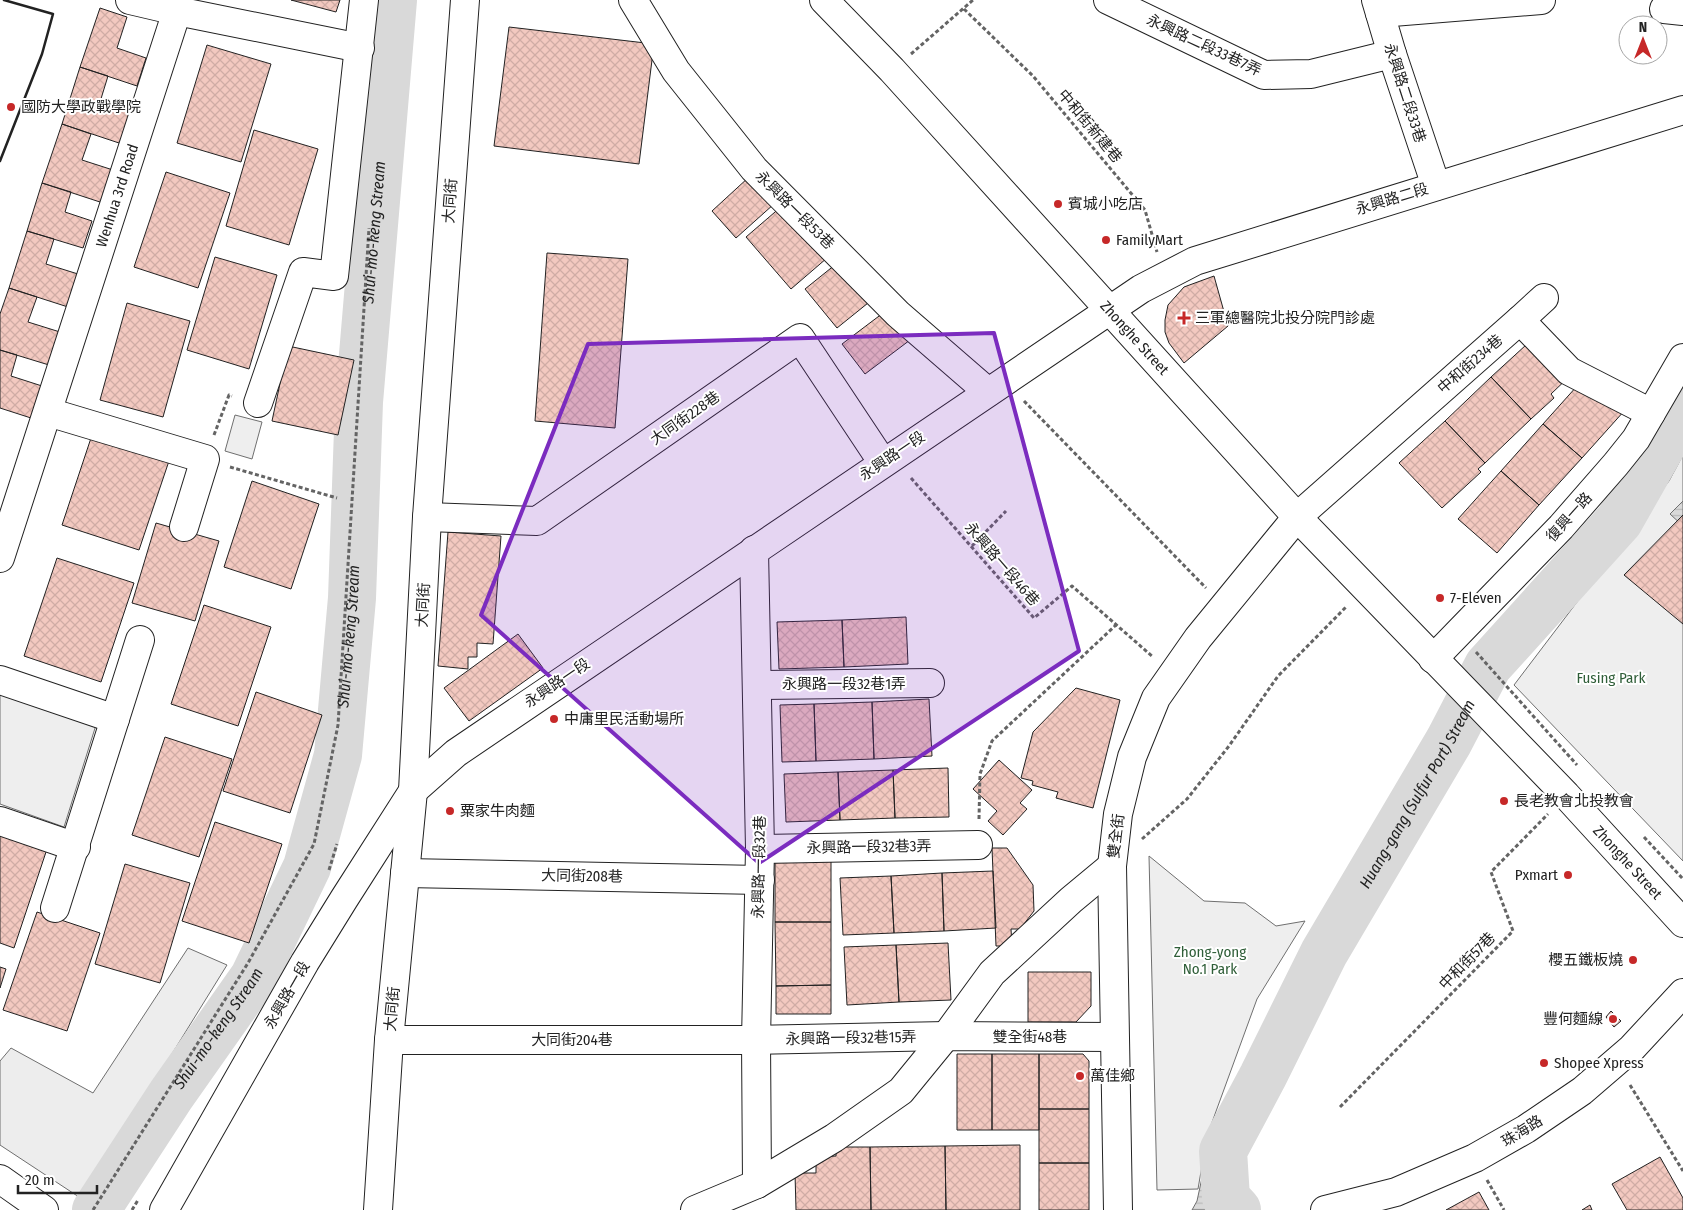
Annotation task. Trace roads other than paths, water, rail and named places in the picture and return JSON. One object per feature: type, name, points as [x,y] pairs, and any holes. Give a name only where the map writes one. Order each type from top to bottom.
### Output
[{"type":"street","points":[[130,0],[360,48]]},
{"type":"street","points":[[258,403],[302,272],[334,276],[364,0]]},
{"type":"street","name":"大同街","points":[[378,1210],[389,1040],[413,791],[428,517],[465,0]]},
{"type":"street","name":"永興路一段53巷","points":[[633,0],[676,71],[754,169],[898,314],[996,387]]},
{"type":"street","name":"Zhonghe Street","points":[[824,0],[892,70],[1298,517],[1566,796],[1683,923]]},
{"type":"street","name":"永興路二段33巷7弄","points":[[1108,0],[1264,75],[1311,74],[1392,54]]},
{"type":"street","points":[[1378,7],[1541,0]]},
{"type":"street","name":"永興路二段33巷","points":[[1378,7],[1436,186]]},
{"type":"street","name":"Wenhua 3rd Road","points":[[0,558],[177,11]]},
{"type":"street","name":"永興路二段","points":[[1110,310],[1141,289],[1165,279],[1195,261],[1683,110]]},
{"type":"street","name":"中和街234巷","points":[[1298,517],[1544,298]]},
{"type":"street","name":"永興路一段","points":[[164,1210],[305,962],[413,791],[456,753],[1110,310]]},
{"type":"street","points":[[1520,320],[1569,371],[1651,413]]},
{"type":"street","name":"大同街228巷","points":[[428,517],[537,521],[800,338],[888,459]]},
{"type":"street","name":"復興一路","points":[[1441,666],[1636,439],[1683,358]]},
{"type":"street","points":[[48,412],[205,459],[184,527]]},
{"type":"street","name":"雙全街","points":[[1118,1210],[1112,866],[1118,814],[1132,757],[1156,698],[1198,638],[1298,517]]},
{"type":"street","name":"永興路一段32巷","points":[[754,550],[760,849],[756,1040],[757,1184]]},
{"type":"street","points":[[55,908],[140,640]]},
{"type":"street","points":[[0,680],[115,719]]},
{"type":"street","name":"永興路一段32巷1弄","points":[[758,685],[930,683]]},
{"type":"street","points":[[0,821],[76,846]]},
{"type":"street","name":"永興路一段32巷3弄","points":[[760,849],[978,845]]},
{"type":"street","points":[[695,1210],[757,1184],[834,1138],[901,1091],[946,1036],[992,973],[1071,900],[1112,866]]},
{"type":"street","name":"大同街208巷","points":[[405,872],[760,880]]},
{"type":"street","name":"珠海路","points":[[1325,1210],[1396,1192],[1475,1158],[1526,1129],[1582,1091],[1616,1062],[1632,1048],[1683,993]]},
{"type":"street","name":"雙全街48巷","points":[[946,1036],[1114,1037]]},
{"type":"street","name":"永興路一段32巷15弄","points":[[756,1040],[946,1036]]},
{"type":"street","name":"大同街204巷","points":[[389,1040],[756,1040]]},
{"type":"street","points":[[0,1180],[44,1210]]},
{"type":"waterway","name":"Shui-mo-keng Stream","points":[[96,1210],[171,1095],[254,977],[307,867],[338,755],[352,598],[359,402],[393,0]]},
{"type":"waterway","name":"Huang-gang (Sulfur Port) Stream","points":[[1237,1210],[1226,1198],[1223,1151],[1263,1076],[1324,953],[1449,741],[1488,666],[1619,521],[1683,408]]},
{"type":"place","name":"國防大學政戰學院","points":[[11,107]]},
{"type":"place","name":"賓城小吃店","points":[[1058,204]]},
{"type":"place","name":"FamilyMart","points":[[1106,240]]},
{"type":"place","name":"三軍總醫院北投分院門診處","points":[[1184,318]]},
{"type":"place","name":"7-Eleven","points":[[1440,598]]},
{"type":"place","name":"中庸里民活動場所","points":[[554,719]]},
{"type":"place","name":"長老教會北投教會","points":[[1504,801]]},
{"type":"place","name":"粟家牛肉麵","points":[[450,811]]},
{"type":"place","name":"Pxmart","points":[[1568,875]]},
{"type":"place","name":"櫻五鐵板燒","points":[[1633,960]]},
{"type":"place","name":"豐何麵線","points":[[1613,1019]]},
{"type":"place","name":"Shopee Xpress","points":[[1544,1063]]},
{"type":"place","name":"萬佳鄉","points":[[1080,1076]]},
{"type":"park label","name":"Fusing Park","points":[[1611,678]]},
{"type":"park label","name":"Zhong-yong No.1 Park","points":[[1210,960]]}]
